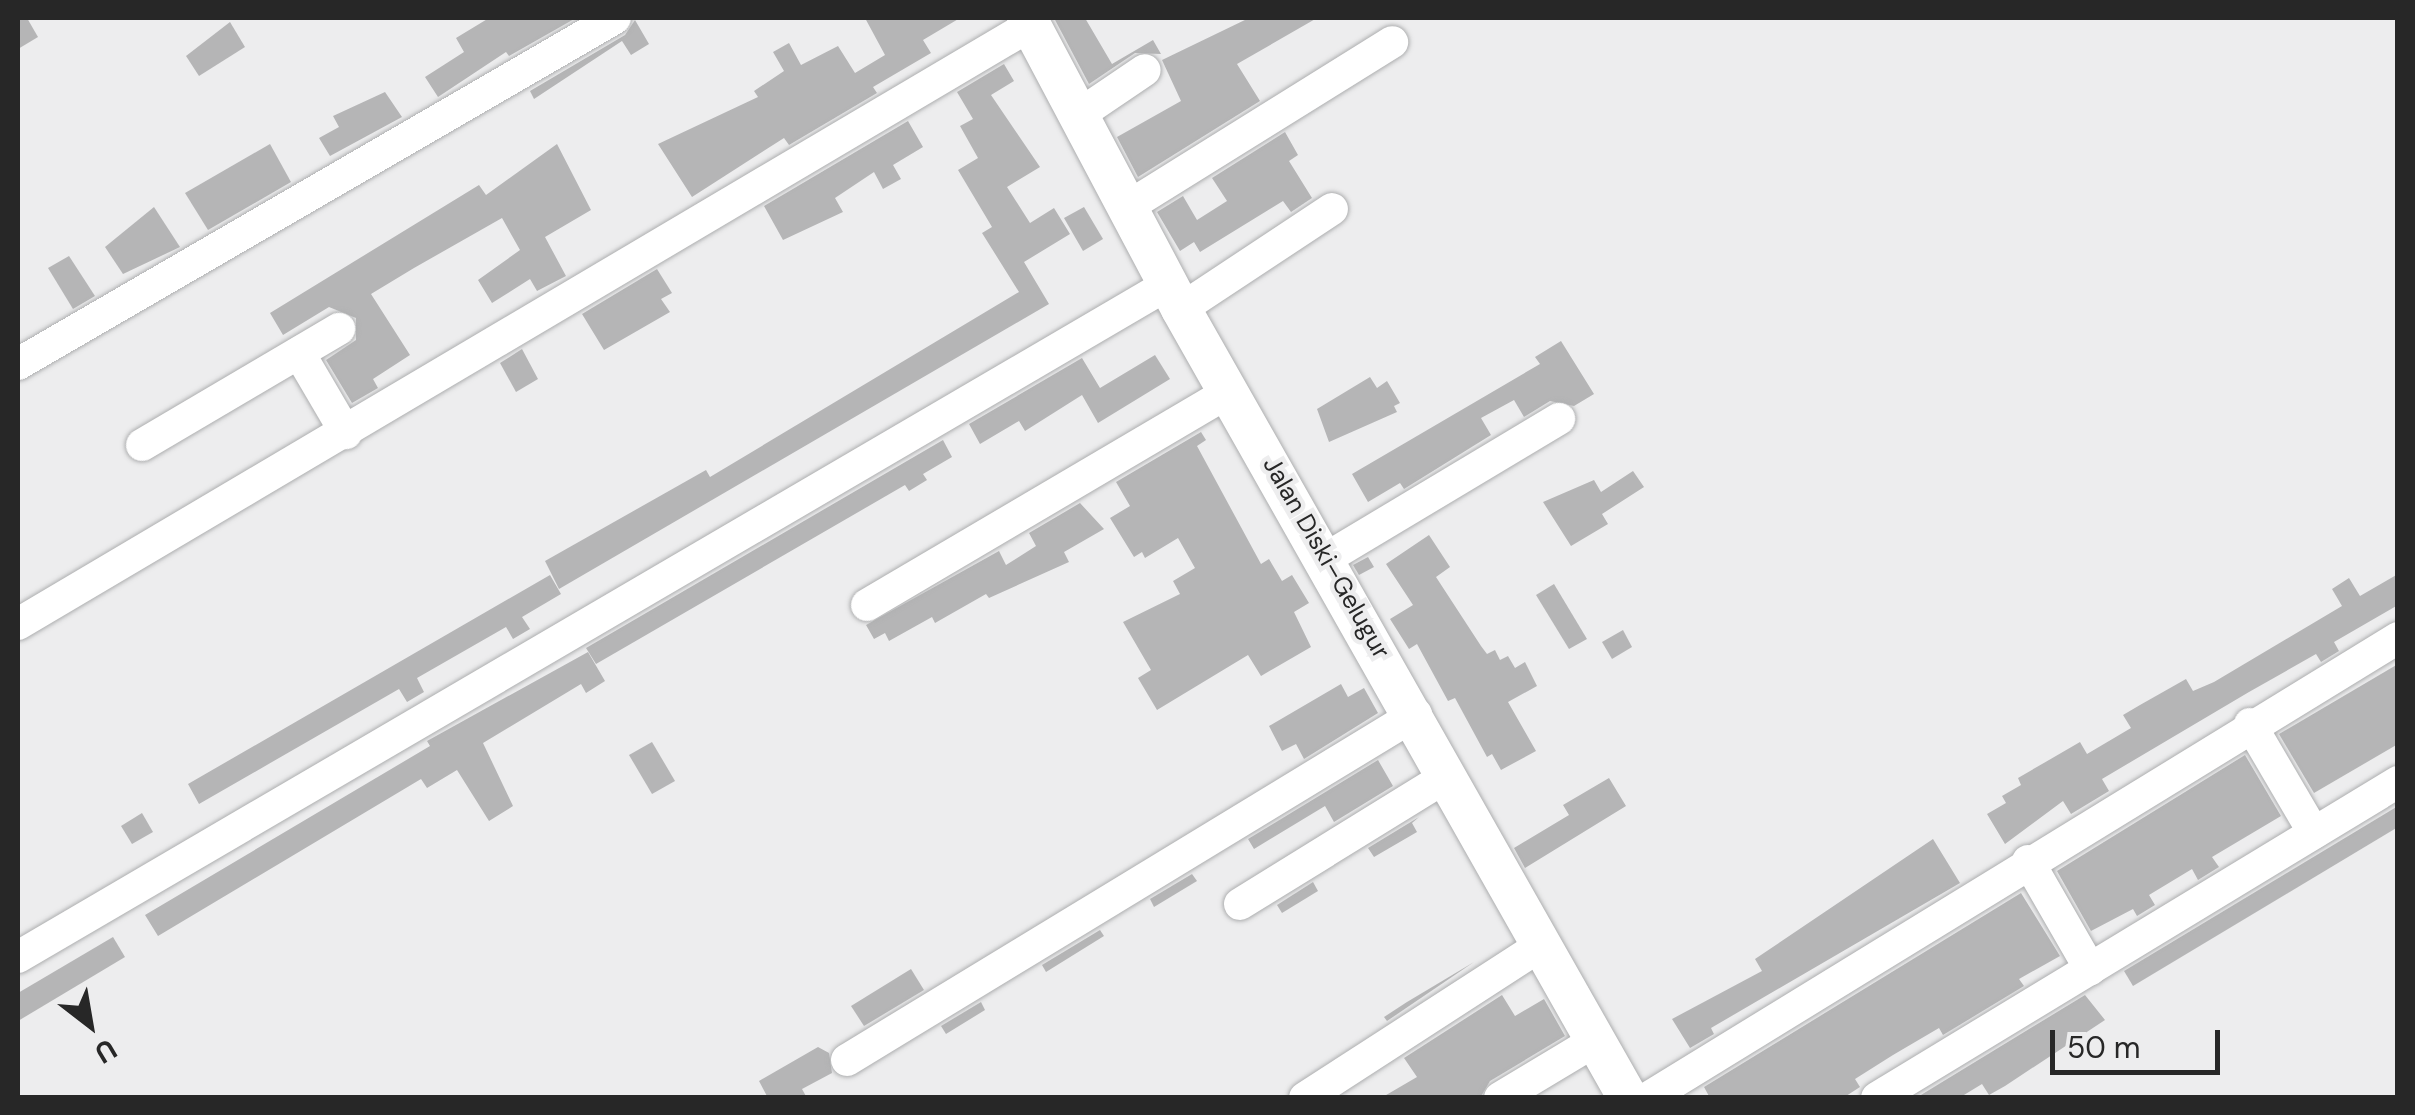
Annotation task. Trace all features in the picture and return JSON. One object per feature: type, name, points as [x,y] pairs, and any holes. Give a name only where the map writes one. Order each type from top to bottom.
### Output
[{"type":"main road","name":"Jalan Diski–Gelugur","points":[[1029,21],[1175,296],[1416,714],[1540,946],[1628,1098]]},
{"type":"street","points":[[18,364],[614,18]]},
{"type":"street","points":[[18,624],[346,433],[1029,21]]},
{"type":"street","points":[[1129,206],[1392,42]]},
{"type":"street","points":[[1080,114],[1145,70]]},
{"type":"street","points":[[18,957],[1332,209]]},
{"type":"street","points":[[142,446],[338,329]]},
{"type":"street","points":[[299,353],[346,433]]},
{"type":"street","points":[[866,605],[1229,392]]},
{"type":"street","points":[[1325,559],[1559,419]]},
{"type":"street","points":[[1648,1098],[2250,724],[2398,638]]},
{"type":"street","points":[[847,1060],[1416,714]]},
{"type":"street","points":[[2250,724],[2314,833]]},
{"type":"street","points":[[1240,904],[1447,776]]},
{"type":"street","points":[[1877,1098],[2398,782]]},
{"type":"street","points":[[2028,861],[2090,969]]},
{"type":"street","points":[[1304,1098],[1540,946]]},
{"type":"street","points":[[1500,1098],[1595,1041]]},
{"type":"building","points":[[18,18],[27,18],[38,37],[18,49]]},
{"type":"building","points":[[489,18],[576,18],[509,56],[506,52],[438,97],[425,77],[464,52],[456,38]]},
{"type":"building","points":[[865,18],[960,18],[923,40],[931,53],[873,87],[877,93],[789,145],[784,138],[692,197],[658,144],[758,97],[754,91],[784,71],[773,52],[789,43],[801,65],[838,46],[855,73],[885,55]]},
{"type":"building","points":[[1054,18],[1085,18],[1112,64],[1153,40],[1161,54],[1135,53],[1089,84]]},
{"type":"building","points":[[1249,18],[1317,18],[1237,64],[1260,101],[1138,177],[1117,137],[1181,101],[1162,60]]},
{"type":"building","points":[[635,20],[649,44],[631,55],[622,41],[534,99],[530,91],[625,35]]},
{"type":"building","points":[[230,22],[245,47],[199,76],[186,56]]},
{"type":"building","points":[[1004,64],[1014,81],[991,95],[1040,167],[1007,187],[1030,223],[1054,208],[1070,234],[1024,262],[1049,304],[559,589],[545,561],[706,470],[710,477],[1019,292],[982,233],[992,227],[958,170],[978,158],[960,126],[973,119],[957,92]]},
{"type":"building","points":[[385,92],[402,117],[330,156],[319,138],[339,127],[333,116]]},
{"type":"building","points":[[908,121],[923,147],[893,165],[901,179],[883,189],[874,172],[835,198],[843,212],[783,240],[764,206]]},
{"type":"building","points":[[1285,132],[1298,155],[1289,161],[1312,198],[1291,212],[1283,201],[1200,252],[1194,242],[1180,251],[1157,212],[1183,196],[1197,220],[1227,201],[1212,178]]},
{"type":"building","points":[[270,144],[291,182],[208,230],[185,193]]},
{"type":"building","points":[[557,144],[591,210],[545,237],[566,276],[537,291],[530,279],[492,303],[478,280],[520,250],[502,218],[414,268],[371,294],[410,355],[373,379],[378,388],[352,403],[326,360],[356,340],[356,318],[329,307],[283,335],[270,313],[479,185],[486,195]]},
{"type":"building","points":[[154,207],[180,247],[123,274],[105,247]]},
{"type":"building","points":[[1084,207],[1103,239],[1083,251],[1064,218]]},
{"type":"building","points":[[69,256],[95,296],[73,309],[48,268]]},
{"type":"building","points":[[657,269],[672,293],[661,299],[670,312],[604,350],[582,314]]},
{"type":"building","points":[[1561,341],[1594,394],[1574,406],[1550,401],[1524,417],[1514,400],[1481,418],[1491,435],[1404,489],[1400,483],[1368,502],[1352,474],[1540,364],[1535,357]]},
{"type":"building","points":[[522,349],[538,379],[516,392],[500,363]]},
{"type":"building","points":[[1155,355],[1170,379],[1098,423],[1082,395],[1025,431],[1019,421],[980,444],[969,424],[1082,358],[1100,388]]},
{"type":"building","points":[[1370,377],[1377,388],[1387,381],[1400,403],[1394,406],[1397,412],[1329,442],[1317,409]]},
{"type":"building","points":[[1201,432],[1206,440],[1197,446],[1261,564],[1269,559],[1282,581],[1292,575],[1309,603],[1294,612],[1311,647],[1261,676],[1248,655],[1157,710],[1138,678],[1151,670],[1123,622],[1180,594],[1173,581],[1195,568],[1178,538],[1145,558],[1142,552],[1134,557],[1110,518],[1130,506],[1116,482]]},
{"type":"building","points":[[943,440],[952,457],[923,474],[927,480],[909,491],[905,485],[596,664],[586,648]]},
{"type":"building","points":[[1633,471],[1644,487],[1602,514],[1608,524],[1571,546],[1543,502],[1594,480],[1601,492]]},
{"type":"building","points":[[1080,503],[1104,529],[1064,552],[1069,562],[989,598],[986,594],[935,623],[932,617],[889,641],[885,633],[874,639],[866,625],[999,551],[1006,565],[1036,546],[1029,533]]},
{"type":"building","points":[[1429,535],[1450,567],[1436,577],[1481,646],[1487,654],[1495,650],[1500,660],[1508,656],[1515,668],[1525,662],[1537,686],[1508,702],[1536,751],[1501,770],[1492,754],[1487,757],[1455,698],[1448,701],[1417,644],[1409,649],[1390,619],[1413,605],[1386,564]]},
{"type":"building","points":[[1368,557],[1374,567],[1359,575],[1353,565]]},
{"type":"building","points":[[2398,574],[2398,605],[2334,642],[2339,651],[2321,662],[2316,654],[2249,692],[2102,779],[2109,791],[2071,814],[2063,801],[2005,844],[1987,814],[2006,803],[2002,796],[2021,785],[2018,778],[2080,742],[2087,754],[2131,728],[2123,715],[2140,705],[2186,679],[2193,691],[2214,682],[2342,606],[2332,589],[2349,578],[2360,596]]},
{"type":"building","points":[[550,575],[561,594],[522,617],[530,629],[513,639],[506,627],[417,678],[424,692],[407,702],[399,689],[199,804],[188,784]]},
{"type":"building","points":[[1554,584],[1587,639],[1569,649],[1536,595]]},
{"type":"building","points":[[1623,630],[1632,647],[1612,659],[1602,642]]},
{"type":"building","points":[[588,652],[605,681],[586,693],[581,684],[483,743],[513,806],[489,821],[457,770],[427,788],[421,779],[158,936],[145,915],[430,746],[427,741]]},
{"type":"building","points":[[2398,664],[2398,744],[2314,793],[2279,734]]},
{"type":"building","points":[[1341,684],[1348,697],[1364,688],[1378,713],[1304,759],[1296,744],[1282,751],[1269,726]]},
{"type":"building","points":[[652,742],[675,781],[652,794],[629,755]]},
{"type":"building","points":[[2245,755],[2281,816],[2212,857],[2219,867],[2198,880],[2192,869],[2149,895],[2155,905],[2137,916],[2133,909],[2091,931],[2057,871]]},
{"type":"building","points":[[1378,760],[1393,786],[1334,822],[1325,806],[1254,849],[1248,839]]},
{"type":"building","points":[[1609,778],[1626,806],[1525,868],[1514,848],[1569,815],[1563,805]]},
{"type":"building","points":[[2398,806],[2398,827],[2133,986],[2124,971]]},
{"type":"building","points":[[142,813],[153,832],[132,844],[121,826]]},
{"type":"building","points":[[1419,817],[1412,823],[1417,832],[1374,857],[1368,848]]},
{"type":"building","points":[[1933,839],[1960,883],[1711,1028],[1714,1034],[1690,1048],[1672,1019],[1762,971],[1755,959]]},
{"type":"building","points":[[1192,874],[1197,881],[1154,907],[1150,899]]},
{"type":"building","points":[[1313,882],[1318,891],[1282,913],[1277,905]]},
{"type":"building","points":[[2021,893],[2060,956],[2019,979],[2024,986],[1943,1035],[1939,1028],[1893,1055],[1855,1079],[1860,1087],[1843,1098],[1710,1098],[1704,1087]]},
{"type":"building","points":[[1100,930],[1104,936],[1046,972],[1042,965]]},
{"type":"building","points":[[113,937],[125,957],[18,1021],[18,993]]},
{"type":"building","points":[[1474,962],[1387,1021],[1384,1017],[1407,1002]]},
{"type":"building","points":[[911,969],[924,990],[864,1026],[851,1006]]},
{"type":"building","points":[[1502,995],[1515,1016],[1544,999],[1565,1036],[1490,1081],[1480,1098],[1381,1098],[1417,1077],[1404,1058]]},
{"type":"building","points":[[2085,995],[2105,1020],[2005,1086],[1989,1095],[1982,1084],[1959,1098],[1916,1098]]},
{"type":"building","points":[[981,1002],[985,1010],[946,1034],[941,1026]]},
{"type":"building","points":[[818,1047],[829,1053],[832,1073],[802,1089],[807,1098],[768,1098],[759,1081]]}]
